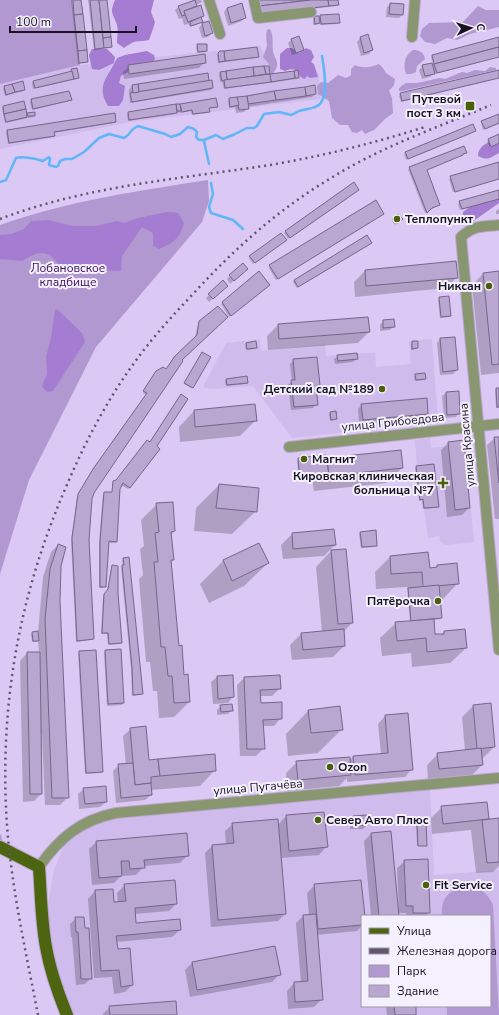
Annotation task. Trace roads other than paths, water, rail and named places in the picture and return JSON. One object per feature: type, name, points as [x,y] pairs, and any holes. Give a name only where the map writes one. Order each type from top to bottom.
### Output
[{"type":"main road","points":[[0,847],[39,866],[40,902],[46,949],[54,979],[67,1015]]},
{"type":"street","points":[[209,0],[220,34]]},
{"type":"street","points":[[254,0],[258,18],[311,12]]},
{"type":"street","points":[[412,38],[415,0]]},
{"type":"street","name":"улица Красина","points":[[499,225],[468,230],[461,237],[499,650]]},
{"type":"street","name":"улица Грибоедова","points":[[289,447],[499,424]]},
{"type":"street","name":"улица Пугачёва","points":[[39,866],[51,851],[70,833],[83,824],[92,819],[116,813],[499,778]]},
{"type":"waterway","points":[[0,182],[6,180],[16,158],[19,157],[43,161],[49,157],[49,165],[56,167],[60,161],[72,159],[84,152],[99,138],[109,134],[124,138],[138,126],[171,137],[180,134],[188,127],[197,132],[196,137],[199,140],[204,140],[216,135],[223,139],[247,128],[254,128],[257,126],[264,114],[279,112],[291,115],[299,111],[315,107],[321,103],[325,91],[325,76],[322,56]]},
{"type":"waterway","points":[[204,141],[209,164]]},
{"type":"waterway","points":[[211,183],[213,194],[209,207],[211,213],[233,220],[243,229]]},
{"type":"railway","points":[[38,1015],[18,912],[10,860],[6,808],[5,766],[7,725],[17,644],[37,565],[50,526],[89,437],[116,389],[150,342],[209,277],[275,216],[312,190],[350,167],[410,138],[491,105]]},
{"type":"railway","points":[[0,219],[33,208],[99,191],[309,158],[348,149],[425,127]]},
{"type":"place","name":"Путевой пост 3 км","points":[[470,106]]},
{"type":"place","name":"Теплопункт","points":[[397,219]]},
{"type":"place","name":"Никсан","points":[[489,286]]},
{"type":"place","name":"Детский сад №189","points":[[382,389]]},
{"type":"place","name":"Магнит","points":[[304,459]]},
{"type":"place","name":"Кировская клиническая больница №7","points":[[443,483]]},
{"type":"place","name":"Пятёрочка","points":[[438,601]]},
{"type":"place","name":"Ozon","points":[[330,767]]},
{"type":"place","name":"Север Авто Плюс","points":[[318,820]]},
{"type":"place","name":"Fit Service","points":[[426,885]]},
{"type":"park label","name":"Лобановское кладбище","points":[[68,275]]}]
